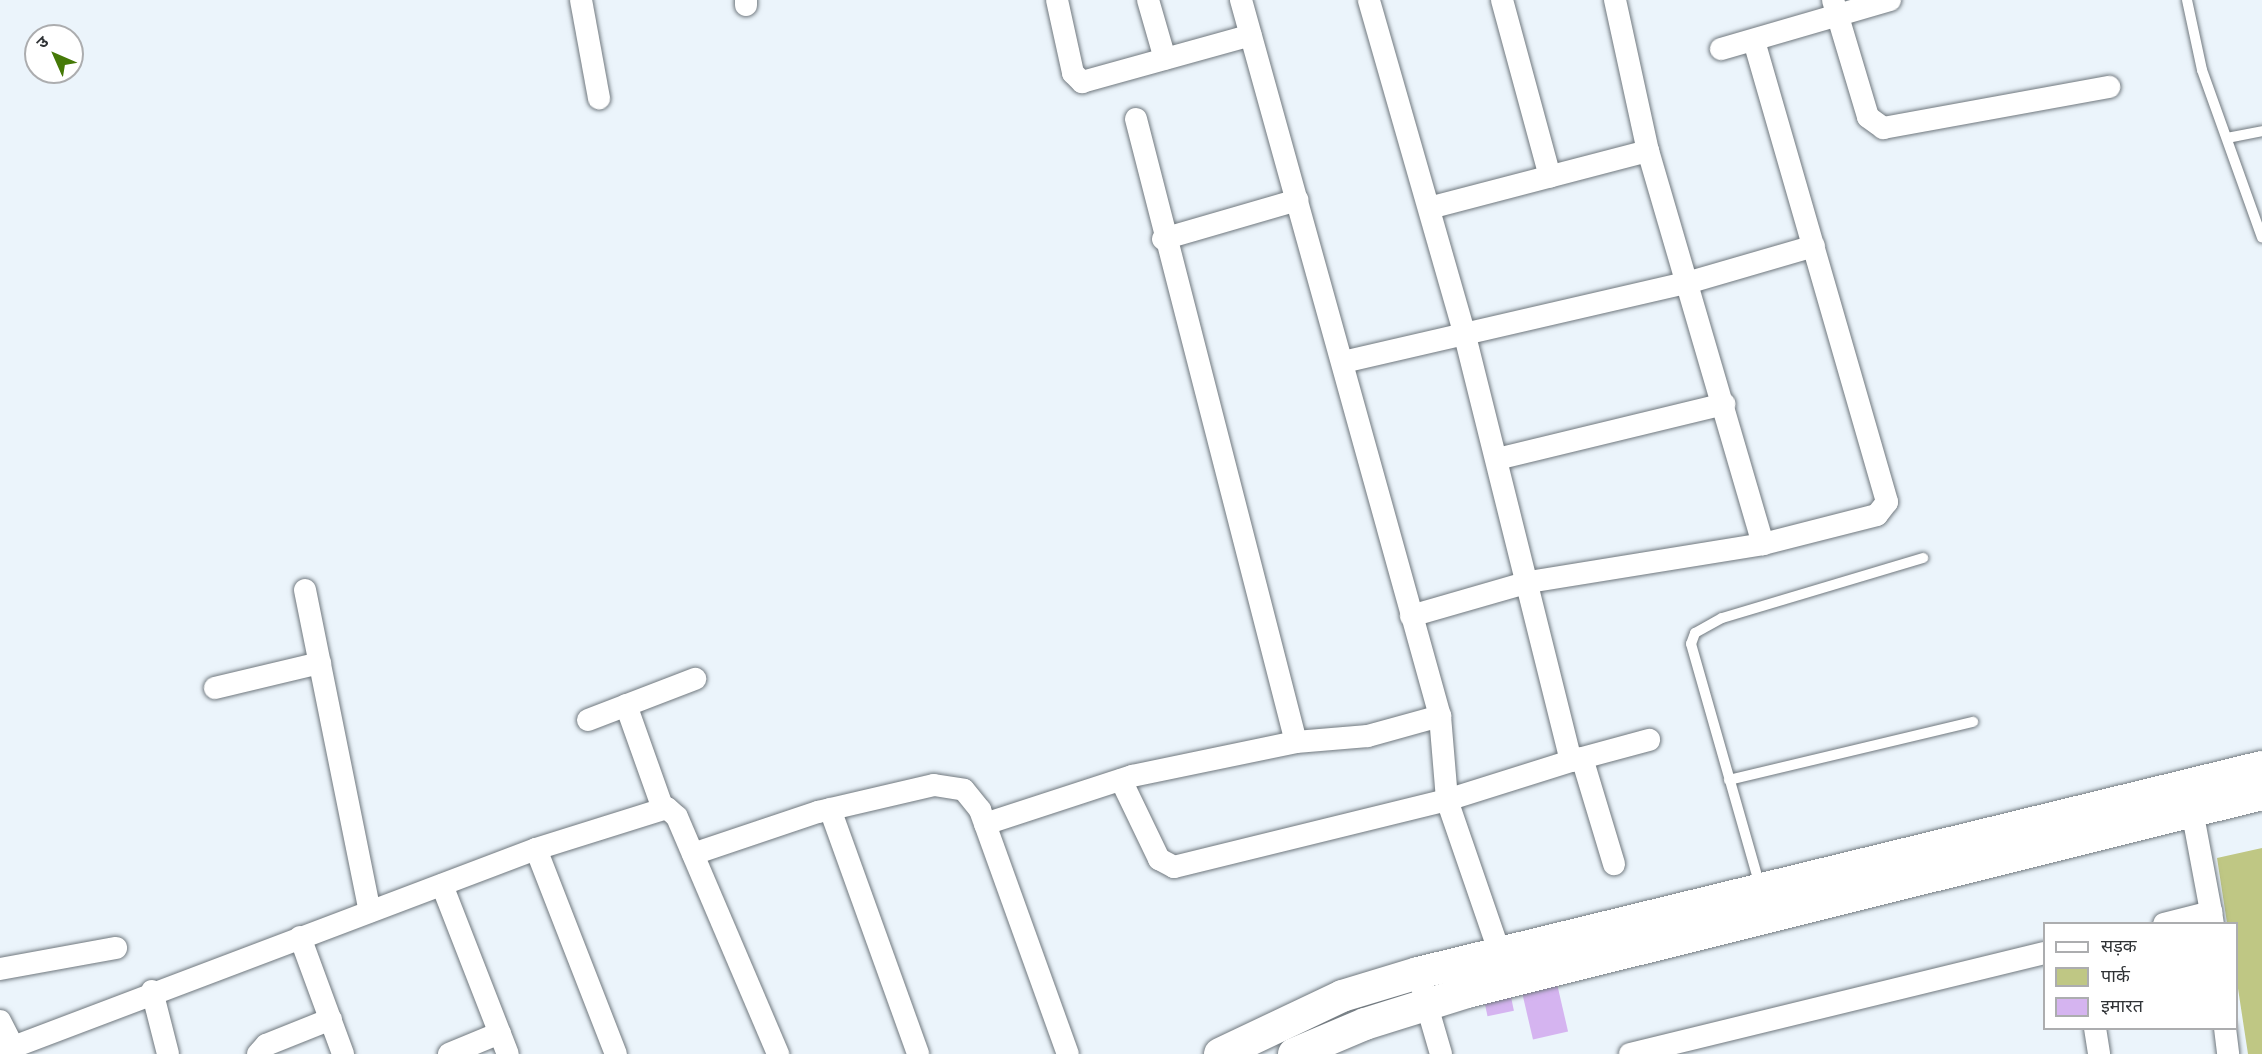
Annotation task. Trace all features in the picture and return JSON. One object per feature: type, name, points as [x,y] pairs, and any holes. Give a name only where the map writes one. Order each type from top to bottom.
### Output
[{"type":"street","points":[[581,0],[599,98]]},
{"type":"street","points":[[1057,0],[1073,73],[1082,82],[1251,34]]},
{"type":"street","points":[[1148,0],[1165,59]]},
{"type":"street","points":[[1241,0],[1440,716],[1447,800],[1499,951]]},
{"type":"street","points":[[1369,0],[1464,332],[1576,760],[1614,864]]},
{"type":"street","points":[[1502,0],[1550,177]]},
{"type":"street","points":[[1615,0],[1648,151],[1690,282],[1763,544]]},
{"type":"street","points":[[1720,49],[1754,42],[1836,9],[1890,0]]},
{"type":"street","points":[[1836,9],[1869,117],[1883,128],[2109,87]]},
{"type":"street","points":[[1411,616],[1529,582],[1763,544],[1876,515],[1887,502],[1754,42]]},
{"type":"street","points":[[1136,119],[1163,239],[1296,742]]},
{"type":"street","points":[[1429,208],[1648,151]]},
{"type":"street","points":[[1163,239],[1297,200]]},
{"type":"street","points":[[1343,362],[1464,332],[1690,282],[1814,246]]},
{"type":"street","points":[[1497,459],[1724,404]]},
{"type":"street","points":[[305,591],[370,911]]},
{"type":"street","points":[[215,688],[320,663]]},
{"type":"street","points":[[588,720],[695,680]]},
{"type":"street","points":[[626,705],[663,809],[677,817],[778,1054]]},
{"type":"street","points":[[985,824],[1121,780],[1296,742],[1368,736],[1440,716]]},
{"type":"street","points":[[1121,780],[1159,859],[1174,867],[1447,800],[1649,740]]},
{"type":"street","points":[[1294,1054],[1427,1004],[2206,798],[2262,767]]},
{"type":"street","points":[[693,854],[830,809],[934,785],[954,786],[973,798],[985,824],[1068,1054]]},
{"type":"street","points":[[1220,1054],[1342,996],[1499,951],[1761,890],[2206,798],[2262,794]]},
{"type":"street","points":[[2180,922],[2212,918],[2206,798]]},
{"type":"street","points":[[0,1021],[6,1048],[152,991],[537,849],[663,809]]},
{"type":"street","points":[[830,809],[918,1054]]},
{"type":"street","points":[[537,849],[616,1054]]},
{"type":"street","points":[[442,885],[504,1044],[449,1054]]},
{"type":"street","points":[[300,937],[343,1054]]},
{"type":"street","points":[[0,969],[116,948]]},
{"type":"street","points":[[1630,1054],[2043,953]]},
{"type":"street","points":[[1418,973],[1441,1054]]},
{"type":"street","points":[[152,991],[168,1054]]},
{"type":"street","points":[[258,1054],[266,1045],[331,1019]]},
{"type":"street","points":[[2095,1030],[2099,1054]]},
{"type":"street","points":[[2225,1030],[2228,1054]]},
{"type":"lane","points":[[2187,0],[2202,70],[2262,238]]},
{"type":"lane","points":[[2227,138],[2262,131]]},
{"type":"lane","points":[[1761,890],[1691,644],[1695,633],[1722,618],[1923,558]]},
{"type":"lane","points":[[1730,780],[1973,722]]},
{"type":"green space","points":[[2262,848],[2262,1054],[2248,1054],[2238,989],[2238,922],[2227,922],[2217,858]]},
{"type":"building","points":[[1555,975],[1568,1032],[1533,1040],[1520,983]]},
{"type":"building","points":[[1511,997],[1514,1011],[1488,1016],[1485,1003]]}]
